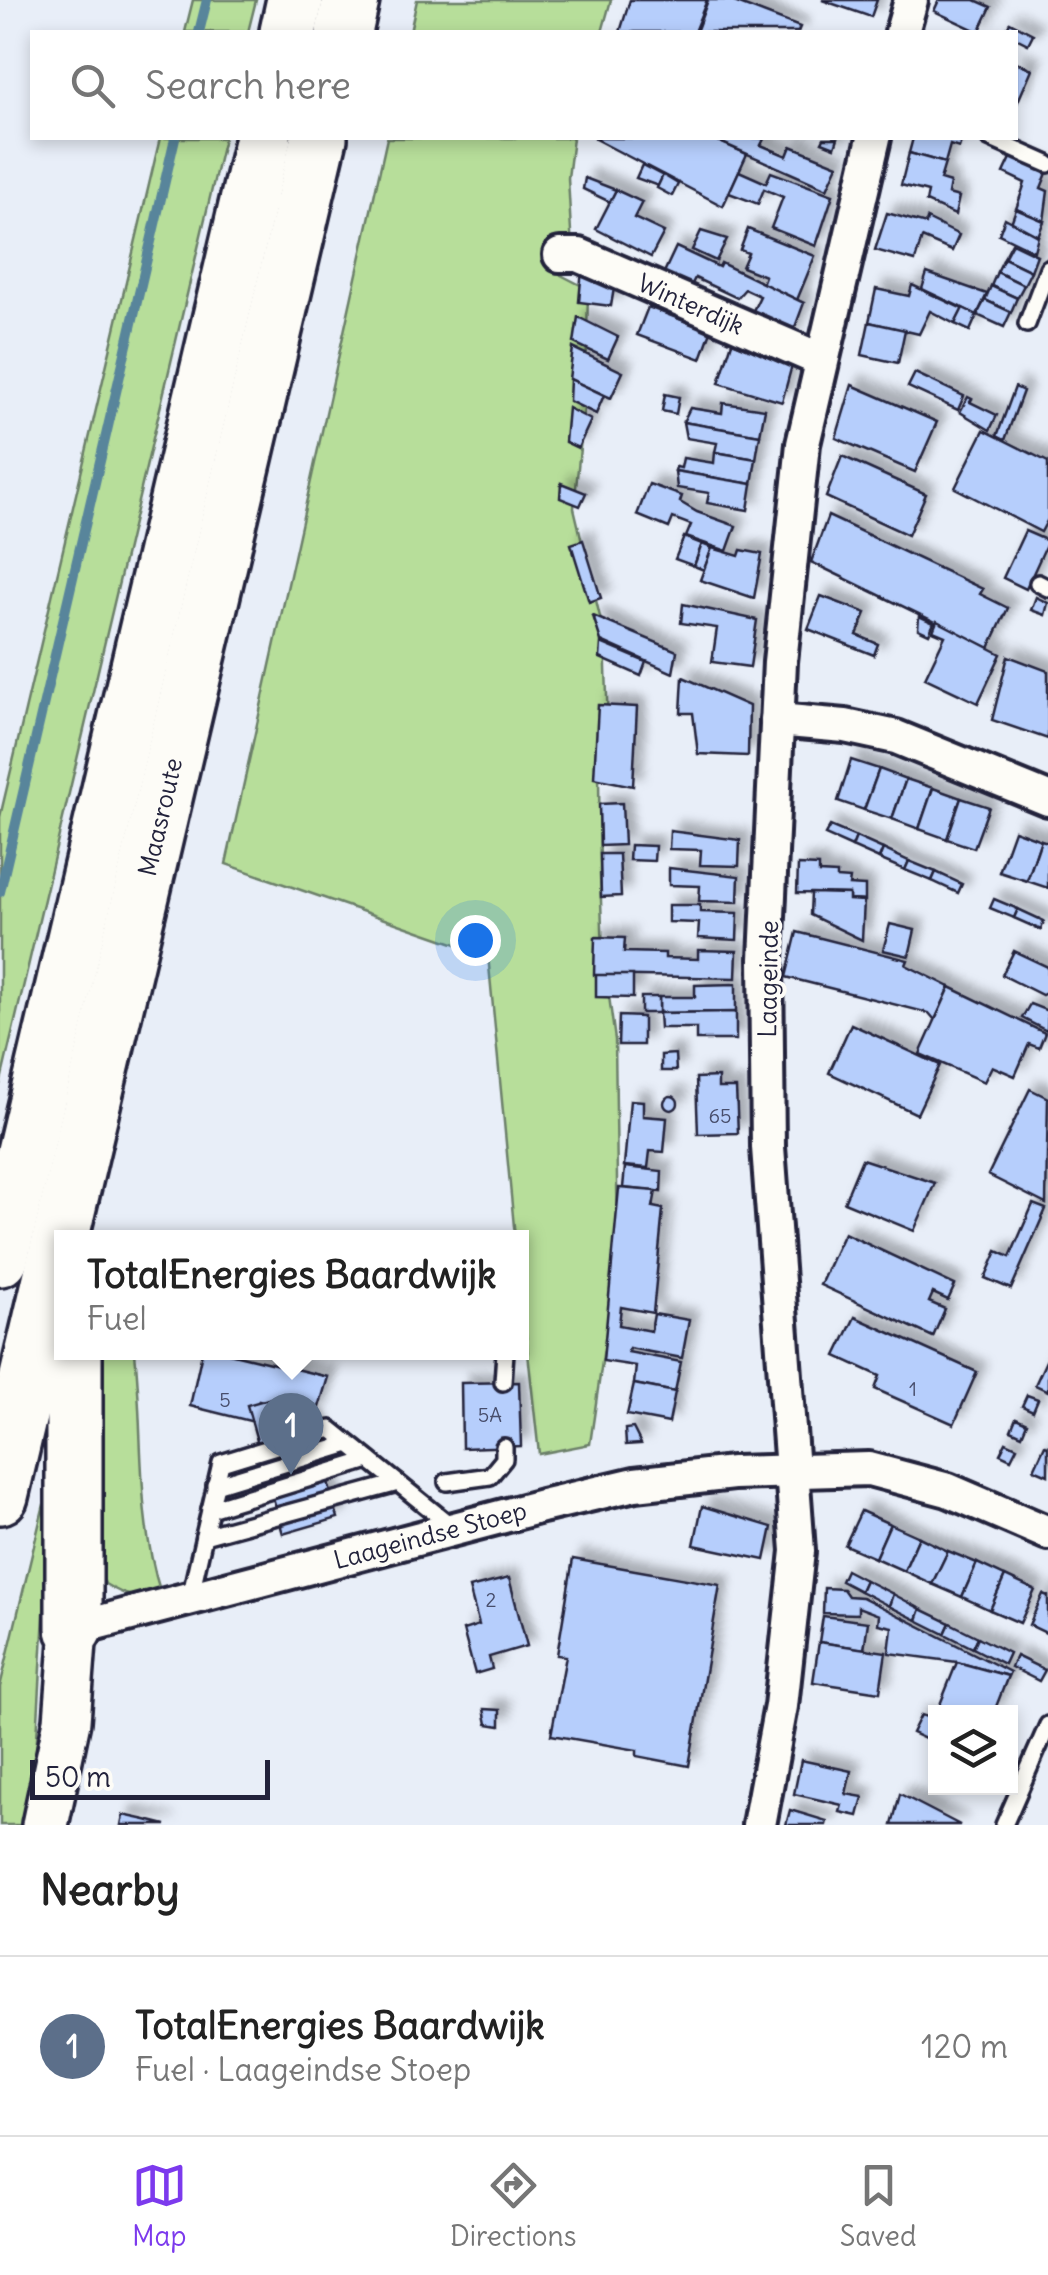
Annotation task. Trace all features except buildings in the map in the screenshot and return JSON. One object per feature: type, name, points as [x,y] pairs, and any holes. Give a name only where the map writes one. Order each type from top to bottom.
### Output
[{"type":"highway","points":[[288,30],[295,0]]},
{"type":"highway","points":[[344,30],[351,0]]},
{"type":"highway","points":[[0,1258],[263,140]]},
{"type":"highway","name":"Maasroute","points":[[63,1230],[319,140]]},
{"type":"highway","name":"Maasroute","points":[[0,1496],[54,1269]]},
{"type":"highway","points":[[74,1360],[74,1630]]},
{"type":"main road","points":[[45,1825],[67,1721],[74,1630]]},
{"type":"street","points":[[903,30],[911,0]]},
{"type":"street","name":"Laageinde","points":[[759,1825],[781,1706],[798,1551],[768,1147],[766,959],[777,720],[789,548],[821,360],[874,140]]},
{"type":"street","name":"Winterdijk","points":[[560,255],[579,255],[821,360]]},
{"type":"street","points":[[777,720],[846,726],[896,737],[1048,800]]},
{"type":"street","name":"Laageindse Stoep","points":[[74,1630],[635,1484],[870,1470],[948,1490],[1048,1532]]},
{"type":"lane","points":[[994,140],[1048,164]]},
{"type":"lane","points":[[1027,324],[1048,268]]},
{"type":"lane","points":[[503,1382],[504,1360]]},
{"type":"lane","points":[[190,1598],[220,1463],[331,1429],[456,1528]]},
{"type":"lane","points":[[447,1482],[490,1476],[504,1459],[504,1447]]},
{"type":"lane","points":[[210,1509],[370,1460]]},
{"type":"lane","points":[[204,1536],[398,1483]]},
{"type":"lane","points":[[1004,1825],[1048,1725]]},
{"type":"green space","points":[[193,0],[256,0],[248,30],[186,30]]},
{"type":"green space","points":[[417,0],[611,0],[603,30],[410,30]]},
{"type":"green space","points":[[160,140],[224,140],[0,1085],[0,817]]},
{"type":"green space","points":[[387,140],[573,140],[568,178],[572,250],[557,244],[561,275],[588,289],[586,388],[574,508],[605,638],[608,726],[599,777],[600,875],[603,953],[615,1040],[618,1252],[590,1444],[539,1454],[529,1360],[529,1230],[514,1230],[488,955],[226,864]]},
{"type":"green space","points":[[97,1360],[136,1360],[144,1505],[161,1594],[132,1596],[105,1584],[92,1548]]},
{"type":"green space","points":[[52,1471],[35,1774],[24,1825],[0,1825],[0,1687]]},
{"type":"waterway","points":[[200,30],[207,0]]},
{"type":"waterway","points":[[0,892],[175,140]]},
{"type":"place","name":"TotalEnergies Baardwijk","points":[[291,1475]]}]
